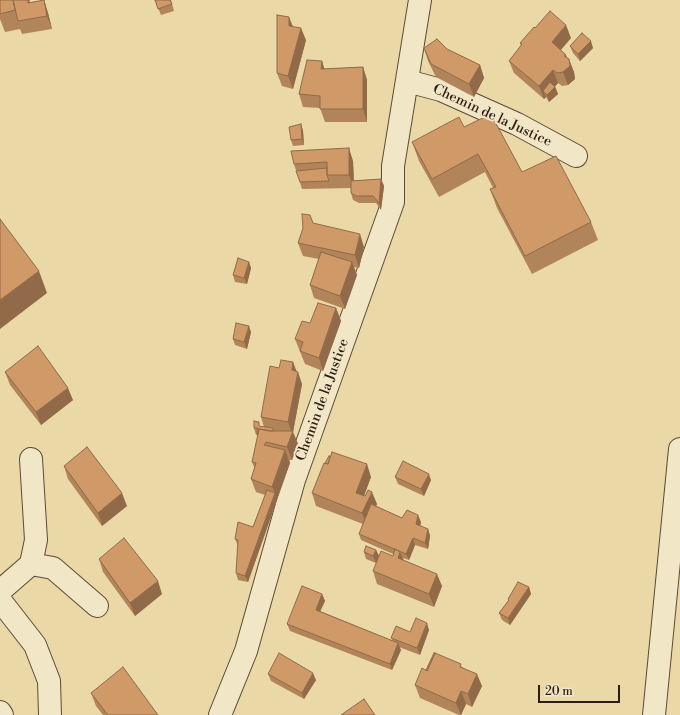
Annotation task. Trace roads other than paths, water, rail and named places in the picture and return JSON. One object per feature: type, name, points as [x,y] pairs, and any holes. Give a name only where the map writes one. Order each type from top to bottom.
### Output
[{"type":"street","name":"Chemin de la Justice","points":[[220,715],[246,651],[294,480],[393,202],[393,166],[420,0]]},
{"type":"street","name":"Chemin de la Justice","points":[[407,81],[441,90],[517,124],[576,156]]},
{"type":"street","points":[[654,715],[680,449]]},
{"type":"street","points":[[0,590],[31,564],[36,540],[31,459]]},
{"type":"street","points":[[31,564],[53,568],[98,606]]},
{"type":"street","points":[[0,600],[35,645],[49,681],[50,715]]}]
